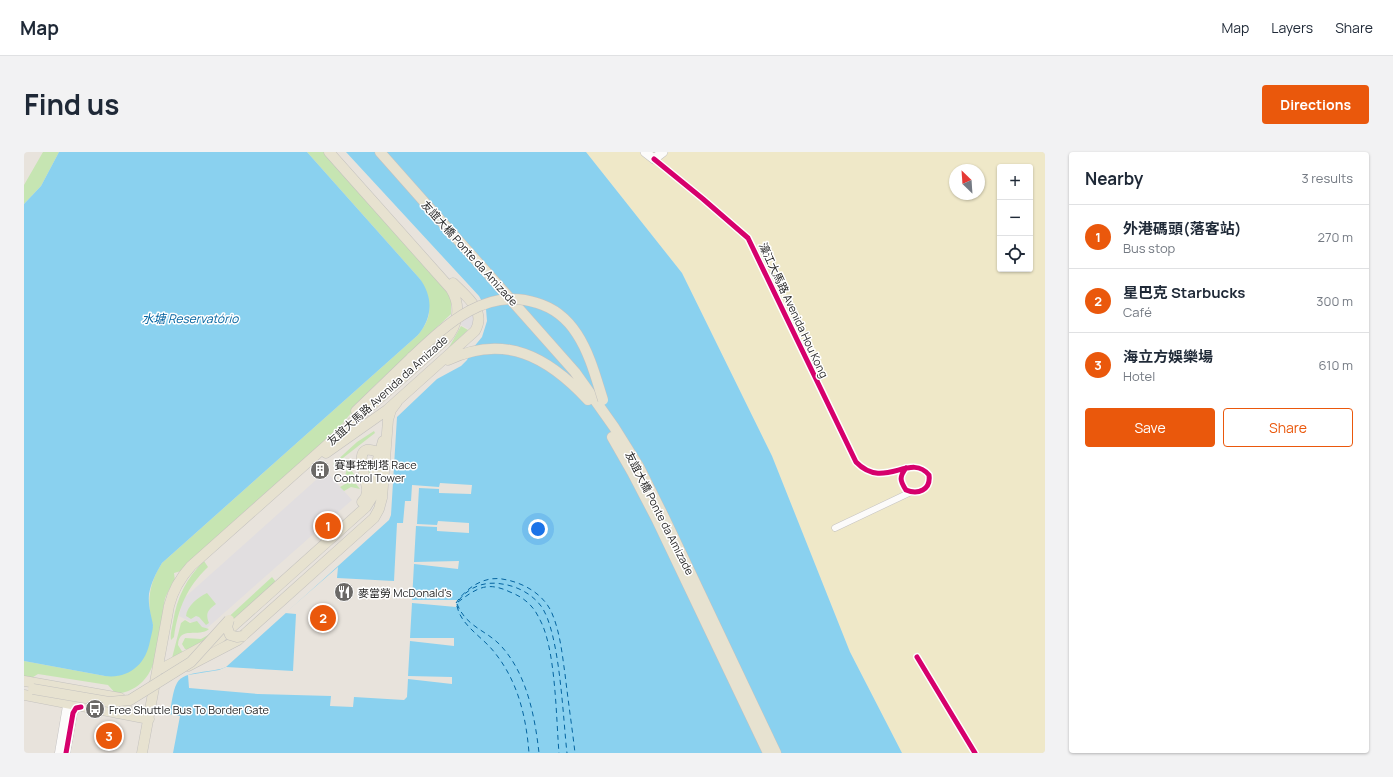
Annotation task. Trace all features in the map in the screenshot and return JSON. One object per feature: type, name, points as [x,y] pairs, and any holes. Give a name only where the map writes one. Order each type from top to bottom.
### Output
[{"type":"main road","name":"友誼大馬路 Avenida da Amizade","points":[[323,452],[445,340],[453,328],[457,312],[455,298],[448,286],[329,152]]},
{"type":"main road","name":"友誼大馬路 Avenida da Amizade","points":[[148,753],[163,672],[170,600],[183,576],[192,566],[454,338],[461,324],[463,312],[460,296],[453,283],[336,152]]},
{"type":"main road","name":"友誼大橋 Ponte da Amizade","points":[[371,152],[540,340],[588,400],[632,472],[768,753]]},
{"type":"main road","name":"友誼大橋 Ponte da Amizade","points":[[380,152],[570,366],[614,427],[639,467],[664,517],[776,753]]},
{"type":"main road","name":"濠江大馬路 Avenida Hou Kong","points":[[645,152],[654,159]]},
{"type":"main road","points":[[654,159],[663,152]]},
{"type":"main road","points":[[323,452],[396,402],[473,334],[478,324],[479,314],[476,307],[453,283]]},
{"type":"main road","points":[[323,452],[362,405],[444,327],[461,315],[480,306],[508,299],[526,300],[538,303],[561,316],[578,336],[588,355],[606,411],[614,427]]},
{"type":"main road","points":[[438,365],[454,357],[474,350],[506,350],[526,354],[546,363],[561,373],[588,400]]},
{"type":"main road","points":[[110,696],[134,692],[163,672],[221,637],[366,507],[374,494],[391,410],[396,402]]},
{"type":"main road","points":[[27,688],[120,702],[136,697],[163,672],[243,636],[371,521],[379,509],[383,490],[379,453],[388,423]]},
{"type":"main road","points":[[163,672],[196,658],[229,620],[364,500],[367,489],[361,460],[364,453],[372,450],[379,453]]},
{"type":"main road","points":[[362,467],[364,462],[369,459],[380,466]]},
{"type":"main road","points":[[229,620],[227,628],[230,635],[237,637],[243,636]]},
{"type":"main road","name":"友誼大馬路 Avenida da Amizade","points":[[142,753],[149,719],[163,672]]},
{"type":"main road","points":[[24,681],[121,698],[125,703],[124,710],[117,713]]},
{"type":"main road","points":[[24,695],[149,719]]},
{"type":"street","name":"濠江大馬路 Avenida Hou Kong","points":[[654,159],[711,205],[748,238],[852,456],[861,467],[868,472],[880,474],[906,468]]},
{"type":"street","points":[[835,528],[911,492],[921,492],[928,487],[930,481],[929,476],[920,468],[906,468],[900,474],[900,479],[906,490],[911,492]]},
{"type":"street","points":[[917,657],[975,753]]},
{"type":"street","points":[[59,753],[67,706],[65,703]]},
{"type":"street","points":[[66,753],[73,713],[76,708],[81,707]]},
{"type":"shaded area","points":[[476,313],[473,326],[469,329],[461,325],[464,315]]},
{"type":"shaded area","points":[[326,471],[352,500],[206,629],[179,616],[183,599]]},
{"type":"green space","points":[[43,152],[59,152],[41,186],[24,204],[24,185]]},
{"type":"green space","points":[[307,152],[325,152],[448,292],[451,301],[451,314],[369,391],[338,429],[181,571],[174,573],[175,581],[165,600],[157,652],[148,675],[141,684],[130,690],[116,694],[108,685],[38,674],[30,679],[24,677],[24,661],[105,676],[117,676],[153,626],[149,601],[150,593],[154,578],[162,563],[418,335],[424,327],[429,313],[429,307],[420,279]]},
{"type":"green space","points":[[461,326],[468,330],[448,349]]},
{"type":"green space","points":[[374,431],[375,433],[334,465],[333,464],[357,442]]},
{"type":"green space","points":[[371,461],[373,464],[372,493],[367,503],[219,634],[198,648],[189,650],[185,649],[182,644],[185,638],[201,639],[210,634],[272,577],[276,582],[366,502],[369,485],[366,466],[367,462]]},
{"type":"green space","points":[[347,469],[350,469],[354,474],[350,479],[344,479]]},
{"type":"green space","points":[[347,483],[356,484],[360,489],[351,487],[344,491],[340,487]]},
{"type":"green space","points":[[204,561],[208,567],[194,582],[189,590],[181,607],[174,637],[171,640],[175,613],[180,596],[187,582]]},
{"type":"green space","points":[[207,593],[216,604],[207,614],[209,623],[206,625],[199,617],[196,616],[191,619],[186,616],[188,609],[194,602]]},
{"type":"green space","points":[[185,620],[190,623],[197,621],[202,627],[209,629],[182,635],[179,639],[178,645],[183,653],[172,658],[181,623]]},
{"type":"sand","points":[[586,152],[1045,152],[1045,753],[902,753],[850,652],[772,456],[682,273]]},
{"type":"water","name":"水塘 Reservatório","points":[[59,152],[307,152],[420,279],[427,293],[430,307],[429,314],[423,328],[418,335],[162,563],[154,578],[149,594],[149,606],[153,625],[145,657],[129,672],[114,676],[105,676],[24,661],[24,204],[41,186]]},
{"type":"water","points":[[346,152],[586,152],[682,273],[772,456],[850,652],[902,753],[173,753],[180,716],[169,714],[177,683],[186,676],[192,674],[226,667],[389,520],[391,515],[397,417],[437,379],[461,366],[467,360],[473,348],[482,337],[487,321],[486,309],[479,296]]},
{"type":"pier","points":[[440,483],[472,485],[471,494],[439,493],[439,489],[419,488],[417,524],[437,525],[438,521],[469,523],[469,533],[437,531],[437,527],[416,526],[414,562],[459,561],[458,569],[414,564],[412,600],[457,600],[456,607],[412,603],[410,638],[454,638],[454,646],[410,641],[408,676],[452,677],[452,684],[408,679],[407,697],[404,700],[354,697],[353,707],[330,706],[331,696],[258,694],[189,688],[188,675],[219,670],[226,667],[293,671],[296,614],[285,613],[338,567],[337,578],[394,581],[397,523],[403,523],[405,501],[411,501],[412,485],[439,487]]},
{"type":"ferry route","points":[[456,603],[465,592],[476,584],[489,579],[502,579],[509,580],[531,589],[547,605],[557,626],[575,753]]},
{"type":"ferry route","points":[[459,600],[473,588],[484,584],[496,583],[508,585],[524,591],[541,606],[553,635],[557,655],[567,753]]},
{"type":"ferry route","points":[[458,602],[477,590],[495,587],[519,596],[534,609],[545,631],[549,646],[556,703],[559,753]]},
{"type":"ferry route","points":[[457,604],[461,612],[472,624],[490,636],[502,647],[518,670],[524,683],[532,711],[539,753]]},
{"type":"ferry route","points":[[457,606],[463,620],[490,647],[510,676],[520,700],[526,726],[529,753]]},
{"type":"cycle path","points":[[654,159],[748,238],[856,462],[866,470],[877,473],[886,473],[905,468],[914,467],[922,469],[929,475],[926,488],[915,492],[906,490],[901,479],[906,468]]},
{"type":"cycle path","points":[[917,657],[975,753]]},
{"type":"cycle path","points":[[66,753],[73,713],[76,708],[81,707]]},
{"type":"place","name":"賽事控制塔 Race Control Tower","points":[[320,470]]},
{"type":"place","name":"外港碼頭(落客站)","points":[[328,526]]},
{"type":"place","name":"麥當勞 McDonald's","points":[[344,592]]},
{"type":"place","name":"星巴克 Starbucks","points":[[323,618]]},
{"type":"place","name":"Free Shuttle Bus To Border Gate","points":[[95,709]]},
{"type":"place","name":"海立方娛樂場","points":[[109,736]]}]
